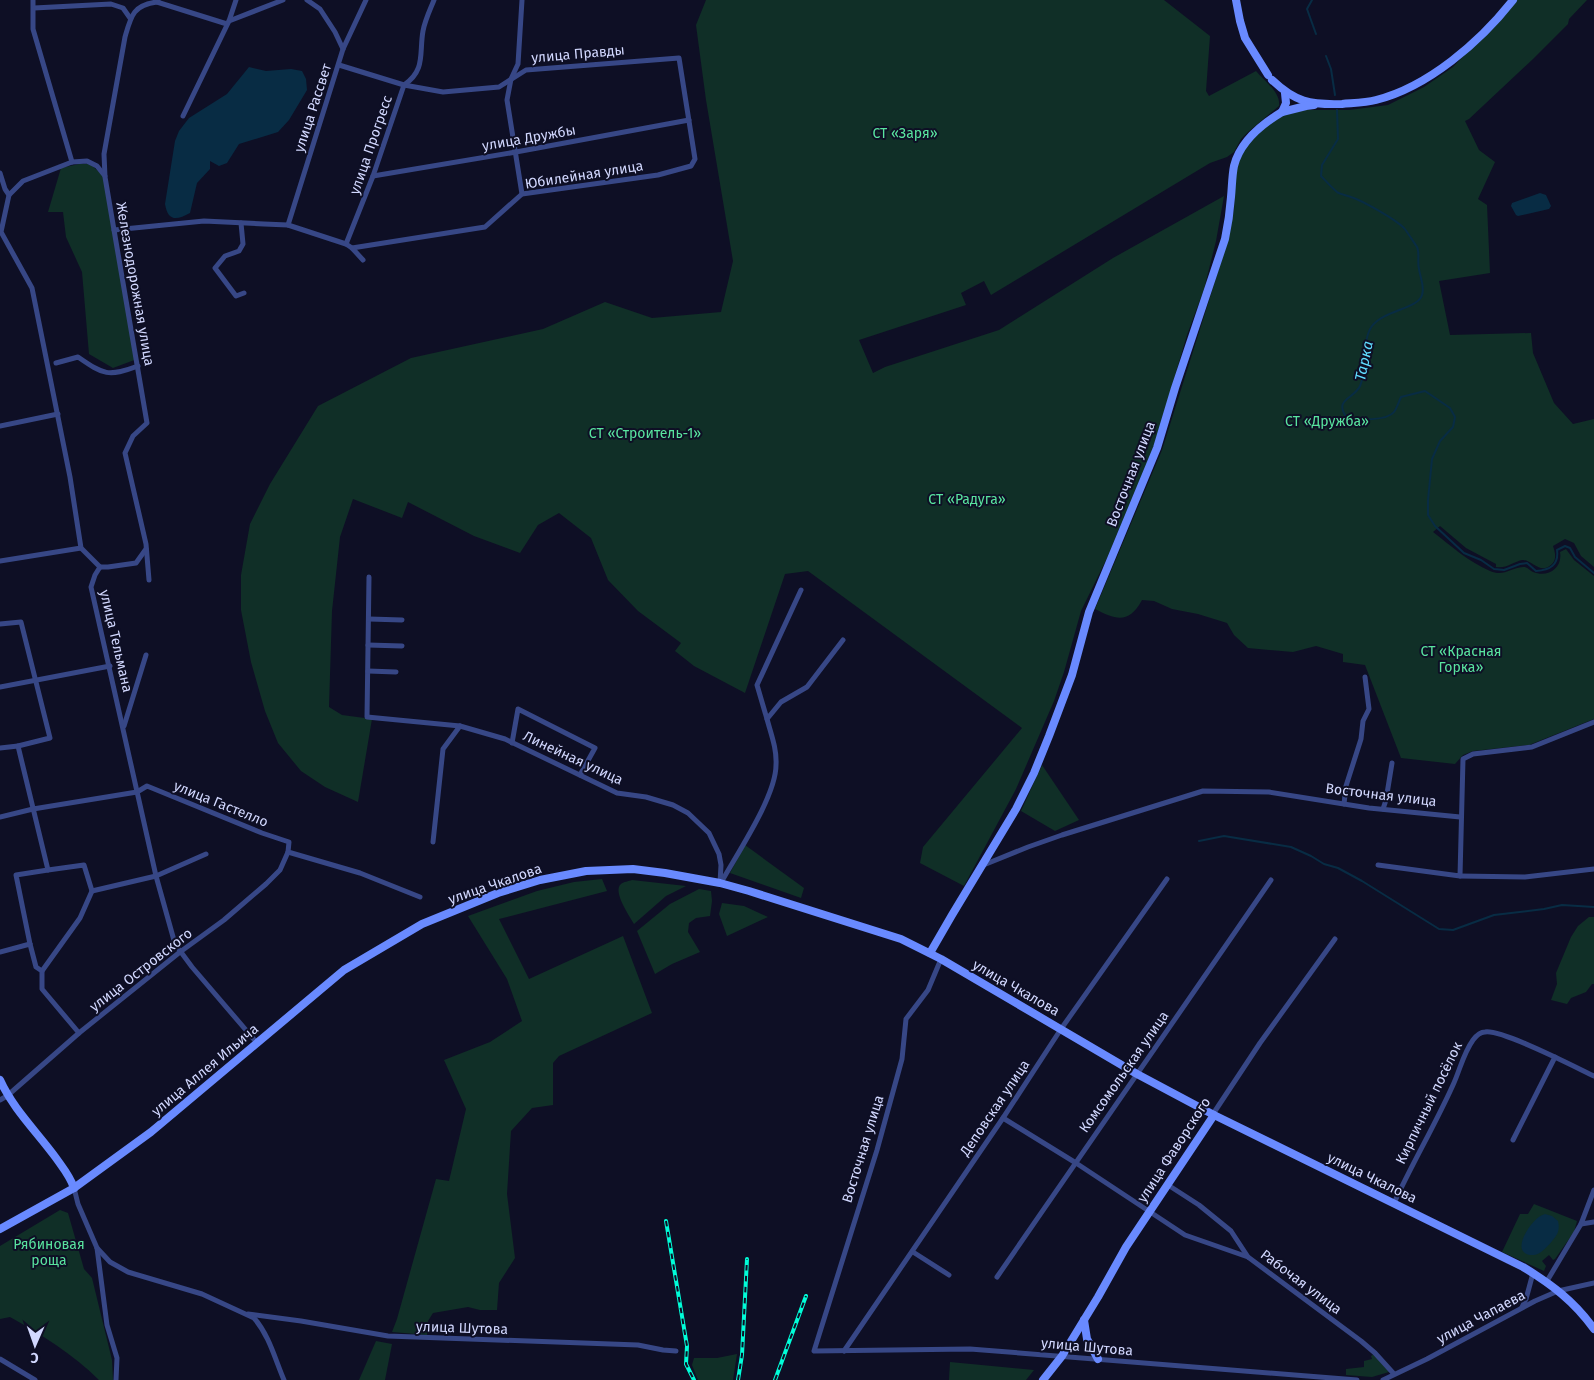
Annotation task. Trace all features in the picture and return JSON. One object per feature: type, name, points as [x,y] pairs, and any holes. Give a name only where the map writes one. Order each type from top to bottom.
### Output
[{"type":"street","points":[[33,0],[33,29],[72,162]]},
{"type":"street","points":[[183,116],[228,23],[236,0]]},
{"type":"street","points":[[34,8],[111,4],[123,8],[130,18],[137,9],[158,1],[228,23],[283,0]]},
{"type":"street","points":[[307,0],[320,9],[335,32],[343,49]]},
{"type":"street","name":"улица Рассвет","points":[[288,225],[343,49],[366,0]]},
{"type":"street","name":"улица Прогресс","points":[[346,244],[373,176],[404,84],[413,78],[419,65],[423,31],[434,0]]},
{"type":"street","points":[[522,0],[518,64],[511,79],[507,100],[522,194]]},
{"type":"street","points":[[1236,0],[1245,38],[1270,78],[1285,93],[1295,98],[1325,104]]},
{"type":"street","points":[[1282,112],[1306,106],[1374,101],[1400,92],[1437,71],[1461,53],[1513,0]]},
{"type":"street","name":"Железнодорожная улица","points":[[130,18],[104,154],[105,176],[148,423],[133,436],[125,453],[147,549],[149,580]]},
{"type":"street","name":"улица Правды","points":[[339,65],[404,84],[442,92],[499,88],[526,70],[679,58]]},
{"type":"street","name":"Юбилейная улица","points":[[352,248],[486,228],[522,194],[658,175],[691,166],[695,159],[679,58]]},
{"type":"street","points":[[1282,112],[1286,102],[1285,93]]},
{"type":"street","name":"Восточная улица","points":[[930,953],[1016,810],[1046,743],[1072,675],[1089,612],[1157,448],[1225,239],[1234,167],[1238,154],[1246,142],[1268,121],[1282,112]]},
{"type":"street","name":"улица Дружбы","points":[[373,176],[689,120]]},
{"type":"street","points":[[105,176],[96,166],[87,161],[72,162],[23,182],[9,195],[1,232],[32,288],[70,477],[80,548],[100,567],[136,562],[147,549]]},
{"type":"street","points":[[0,173],[9,195]]},
{"type":"street","points":[[114,230],[204,222],[288,225],[346,244],[363,260]]},
{"type":"street","points":[[241,223],[242,244],[239,251],[225,256],[216,268],[236,296],[244,293]]},
{"type":"street","points":[[56,363],[78,357],[97,371],[117,374],[138,366]]},
{"type":"street","points":[[0,426],[58,414]]},
{"type":"street","points":[[0,561],[80,548]]},
{"type":"street","name":"улица Тельмана","points":[[100,567],[91,587],[156,876],[175,944],[257,1043]]},
{"type":"street","name":"Линейная улица","points":[[369,577],[367,717],[460,726],[505,739],[617,793],[646,797],[673,805],[688,813],[709,833],[715,843],[721,865],[720,883]]},
{"type":"street","points":[[720,883],[763,806],[775,777],[776,754],[768,719],[757,685],[801,590]]},
{"type":"street","points":[[368,619],[402,620]]},
{"type":"street","points":[[0,624],[21,622],[50,738],[18,746],[0,748]]},
{"type":"street","points":[[768,719],[780,702],[807,687],[843,640]]},
{"type":"street","points":[[368,645],[402,646]]},
{"type":"street","points":[[124,727],[146,655]]},
{"type":"street","points":[[0,686],[110,666]]},
{"type":"street","points":[[368,671],[396,672]]},
{"type":"street","points":[[1344,804],[1346,786],[1362,739],[1362,721],[1369,709],[1365,678]]},
{"type":"street","points":[[512,742],[518,709],[595,748],[580,775]]},
{"type":"street","points":[[1460,876],[1463,760],[1473,754],[1532,747],[1594,722]]},
{"type":"street","points":[[433,842],[442,749],[460,726]]},
{"type":"street","points":[[18,746],[48,870]]},
{"type":"street","points":[[1383,809],[1392,763]]},
{"type":"street","name":"улица Гастелло","points":[[0,817],[33,809],[137,792],[147,786],[262,834],[289,842],[288,852]]},
{"type":"street","name":"Восточная улица","points":[[981,866],[1028,846],[1203,791],[1269,792],[1344,804],[1460,818]]},
{"type":"street","points":[[288,852],[360,873],[420,898]]},
{"type":"street","name":"улица Островского","points":[[4,1098],[78,1034],[180,952],[224,920],[266,884],[280,870],[288,852]]},
{"type":"street","points":[[92,891],[156,876],[206,854]]},
{"type":"street","points":[[42,971],[36,967],[16,875],[84,865],[92,891],[80,918],[42,971],[42,990],[78,1034]]},
{"type":"street","points":[[1378,866],[1460,876],[1525,877],[1594,869]]},
{"type":"street","name":"улица Чкалова","points":[[422,924],[498,893],[540,880],[586,872],[633,869],[720,883],[901,939],[941,959],[1138,1074],[1214,1115],[1533,1273],[1558,1290],[1580,1311],[1594,1328]]},
{"type":"street","name":"Деповская улица","points":[[844,1350],[913,1252],[1061,1029],[1167,879]]},
{"type":"street","name":"Комсомольская улица","points":[[997,1277],[1270,880]]},
{"type":"street","name":"улица Аллея Ильича","points":[[0,1229],[74,1188],[151,1132],[344,970],[422,924]]},
{"type":"street","name":"улица Фаворского","points":[[1042,1380],[1062,1356],[1148,1212],[1168,1185],[1260,1043],[1335,939]]},
{"type":"street","points":[[0,952],[30,944]]},
{"type":"street","name":"Восточная улица","points":[[814,1351],[877,1150],[902,1059],[906,1019],[928,990],[941,959]]},
{"type":"street","name":"Кирпичный посёлок","points":[[1396,1204],[1395,1201],[1410,1168],[1454,1084],[1463,1057],[1478,1034],[1487,1031],[1501,1035],[1555,1057],[1594,1076]]},
{"type":"street","points":[[1512,1140],[1555,1057]]},
{"type":"street","points":[[0,1080],[4,1098],[58,1160],[71,1178],[78,1204],[97,1248],[107,1325],[117,1358],[116,1380]]},
{"type":"street","name":"Рабочая улица","points":[[1003,1118],[1076,1163],[1185,1235],[1248,1257],[1361,1341],[1394,1374]]},
{"type":"street","points":[[1168,1185],[1199,1204],[1231,1231],[1248,1257]]},
{"type":"street","points":[[1547,1281],[1581,1224],[1594,1190]]},
{"type":"street","points":[[1581,1224],[1594,1222]]},
{"type":"street","points":[[97,1248],[110,1262],[128,1272],[202,1294],[248,1314],[260,1325],[284,1380]]},
{"type":"street","points":[[913,1252],[949,1275]]},
{"type":"street","points":[[1522,1307],[1533,1273]]},
{"type":"street","name":"улица Чапаева","points":[[1386,1379],[1558,1290],[1594,1283]]},
{"type":"street","name":"улица Шутова","points":[[248,1314],[388,1336],[638,1345],[663,1350],[676,1350]]},
{"type":"street","points":[[1084,1320],[1088,1339],[1098,1359]]},
{"type":"street","name":"улица Шутова","points":[[814,1351],[970,1350],[1356,1380]]},
{"type":"street","points":[[0,1359],[35,1380]]},
{"type":"street","points":[[1376,1380],[1386,1379]]},
{"type":"green space","points":[[706,0],[1164,0],[1210,36],[1206,91],[1209,96],[1256,71],[1275,91],[1279,101],[1279,106],[1248,132],[1241,139],[1234,152],[1227,157],[1210,163],[991,295],[984,281],[961,293],[966,305],[859,340],[873,373],[885,367],[999,330],[1113,258],[1224,196],[1216,241],[1204,289],[1187,335],[1154,446],[1107,558],[1081,611],[1054,701],[1016,789],[964,886],[920,863],[923,847],[1022,728],[808,571],[785,574],[745,693],[694,666],[675,651],[681,643],[638,611],[608,580],[591,538],[559,513],[538,525],[520,553],[474,536],[408,502],[402,518],[353,499],[340,537],[332,611],[329,707],[342,715],[372,719],[358,802],[325,787],[301,771],[278,743],[265,711],[251,662],[241,610],[241,575],[250,524],[270,484],[318,406],[411,358],[543,329],[605,302],[652,318],[721,312],[733,261],[706,100],[696,25]]},
{"type":"green space","name":"СТ «Дружба»","points":[[1517,0],[1587,0],[1569,19],[1568,24],[1533,59],[1465,121],[1479,150],[1495,162],[1478,199],[1487,205],[1490,273],[1439,281],[1450,335],[1531,333],[1533,353],[1554,403],[1573,424],[1594,419],[1594,567],[1581,556],[1574,543],[1565,539],[1553,546],[1555,560],[1548,567],[1540,568],[1526,560],[1522,560],[1506,566],[1496,567],[1496,564],[1466,548],[1440,526],[1433,532],[1467,558],[1495,573],[1503,573],[1523,567],[1539,574],[1549,573],[1557,567],[1560,552],[1566,549],[1574,560],[1594,576],[1594,719],[1529,745],[1473,751],[1463,755],[1455,764],[1401,758],[1365,665],[1343,662],[1343,654],[1316,646],[1293,652],[1248,648],[1234,635],[1227,623],[1198,614],[1172,609],[1154,601],[1142,600],[1132,613],[1122,618],[1109,616],[1095,609],[1162,450],[1228,240],[1234,210],[1236,167],[1248,143],[1272,121],[1285,115],[1305,110],[1349,110],[1388,105],[1424,87],[1453,67]]},
{"type":"green space","points":[[79,164],[90,164],[105,177],[137,359],[113,368],[89,354],[82,272],[66,237],[63,212],[48,212],[61,168]]},
{"type":"green space","points":[[1042,765],[1079,820],[1055,831],[1021,811]]},
{"type":"green space","points":[[745,845],[804,888],[801,898],[730,873]]},
{"type":"green space","points":[[602,879],[607,891],[499,919],[529,979],[623,936],[652,1013],[559,1056],[553,1063],[553,1105],[532,1108],[511,1131],[507,1194],[515,1258],[499,1283],[497,1310],[480,1310],[468,1307],[433,1313],[428,1321],[427,1335],[392,1332],[436,1179],[449,1181],[466,1109],[444,1060],[490,1042],[522,1021],[507,979],[468,916],[537,891],[574,882]]},
{"type":"green space","points":[[632,880],[686,886],[666,896],[634,924],[620,898],[619,892],[621,884]]},
{"type":"green space","points":[[699,889],[711,891],[712,901],[710,916],[696,918],[689,923],[688,932],[700,952],[672,964],[655,974],[637,931],[670,904]]},
{"type":"green space","points":[[722,903],[744,906],[768,917],[727,936],[719,914]]},
{"type":"green space","points":[[1589,917],[1594,917],[1594,984],[1586,992],[1571,998],[1567,1004],[1551,1000],[1557,984],[1556,973],[1571,937],[1578,926]]},
{"type":"green space","points":[[1534,1204],[1577,1221],[1574,1232],[1555,1259],[1553,1260],[1549,1255],[1542,1261],[1546,1266],[1544,1271],[1502,1252],[1520,1214],[1528,1214]]},
{"type":"green space","name":"Рябиновая роща","points":[[60,1210],[68,1213],[84,1269],[92,1278],[112,1360],[113,1380],[99,1380],[68,1353],[34,1331],[10,1317],[0,1319],[0,1246]]},
{"type":"green space","points":[[376,1341],[392,1344],[385,1380],[359,1380]]},
{"type":"green space","points":[[737,1354],[733,1380],[698,1380],[692,1365],[694,1358],[717,1358]]},
{"type":"green space","points":[[1374,1354],[1389,1372],[1372,1377],[1346,1375],[1346,1369],[1364,1367],[1364,1361],[1372,1359],[1371,1356]]},
{"type":"green space","points":[[950,1362],[1034,1370],[1026,1380],[949,1380]]},
{"type":"water","points":[[249,67],[266,71],[291,69],[302,71],[306,79],[307,90],[289,120],[278,132],[239,144],[227,163],[219,166],[210,161],[210,169],[197,183],[190,213],[177,218],[171,217],[166,210],[165,204],[175,141],[179,131],[189,118],[227,94]]},
{"type":"water","points":[[1540,193],[1546,195],[1551,206],[1549,209],[1516,215],[1511,206],[1512,203]]},
{"type":"water","points":[[1545,1214],[1552,1216],[1558,1221],[1558,1232],[1551,1243],[1540,1253],[1536,1255],[1527,1254],[1522,1249],[1522,1241],[1533,1222]]},
{"type":"waterway","name":"Тарка","points":[[1312,0],[1307,9],[1316,34]]},
{"type":"waterway","name":"Тарка","points":[[1326,56],[1331,69],[1335,95]]},
{"type":"waterway","name":"Тарка","points":[[1337,110],[1338,139],[1322,165],[1321,176],[1339,193],[1371,206],[1404,228],[1418,249],[1418,266],[1423,288],[1422,295],[1414,304],[1384,316],[1372,326],[1365,347],[1364,372],[1360,386],[1343,403],[1343,412],[1347,418],[1352,419],[1385,417],[1394,412],[1401,397],[1425,391],[1450,408],[1455,417],[1453,427],[1440,441],[1432,459],[1428,515],[1435,526],[1464,553],[1481,560],[1494,569],[1504,570],[1527,563],[1536,571],[1549,568],[1553,566],[1557,559],[1557,550],[1565,546],[1570,548],[1575,557],[1594,573]]},
{"type":"waterway","points":[[1199,841],[1224,836],[1291,847],[1362,881],[1439,929],[1453,930],[1494,915],[1562,905],[1594,907]]},
{"type":"railway","points":[[666,1221],[687,1346],[686,1364],[694,1380]]},
{"type":"railway","points":[[738,1380],[742,1355],[747,1259]]},
{"type":"railway","points":[[775,1380],[806,1296]]},
{"type":"park label","name":"СТ «Заря»","points":[[905,133]]},
{"type":"park label","name":"СТ «Строитель-1»","points":[[645,433]]},
{"type":"park label","name":"СТ «Радуга»","points":[[967,499]]},
{"type":"park label","name":"СТ «Красная Горка»","points":[[1461,660]]}]
